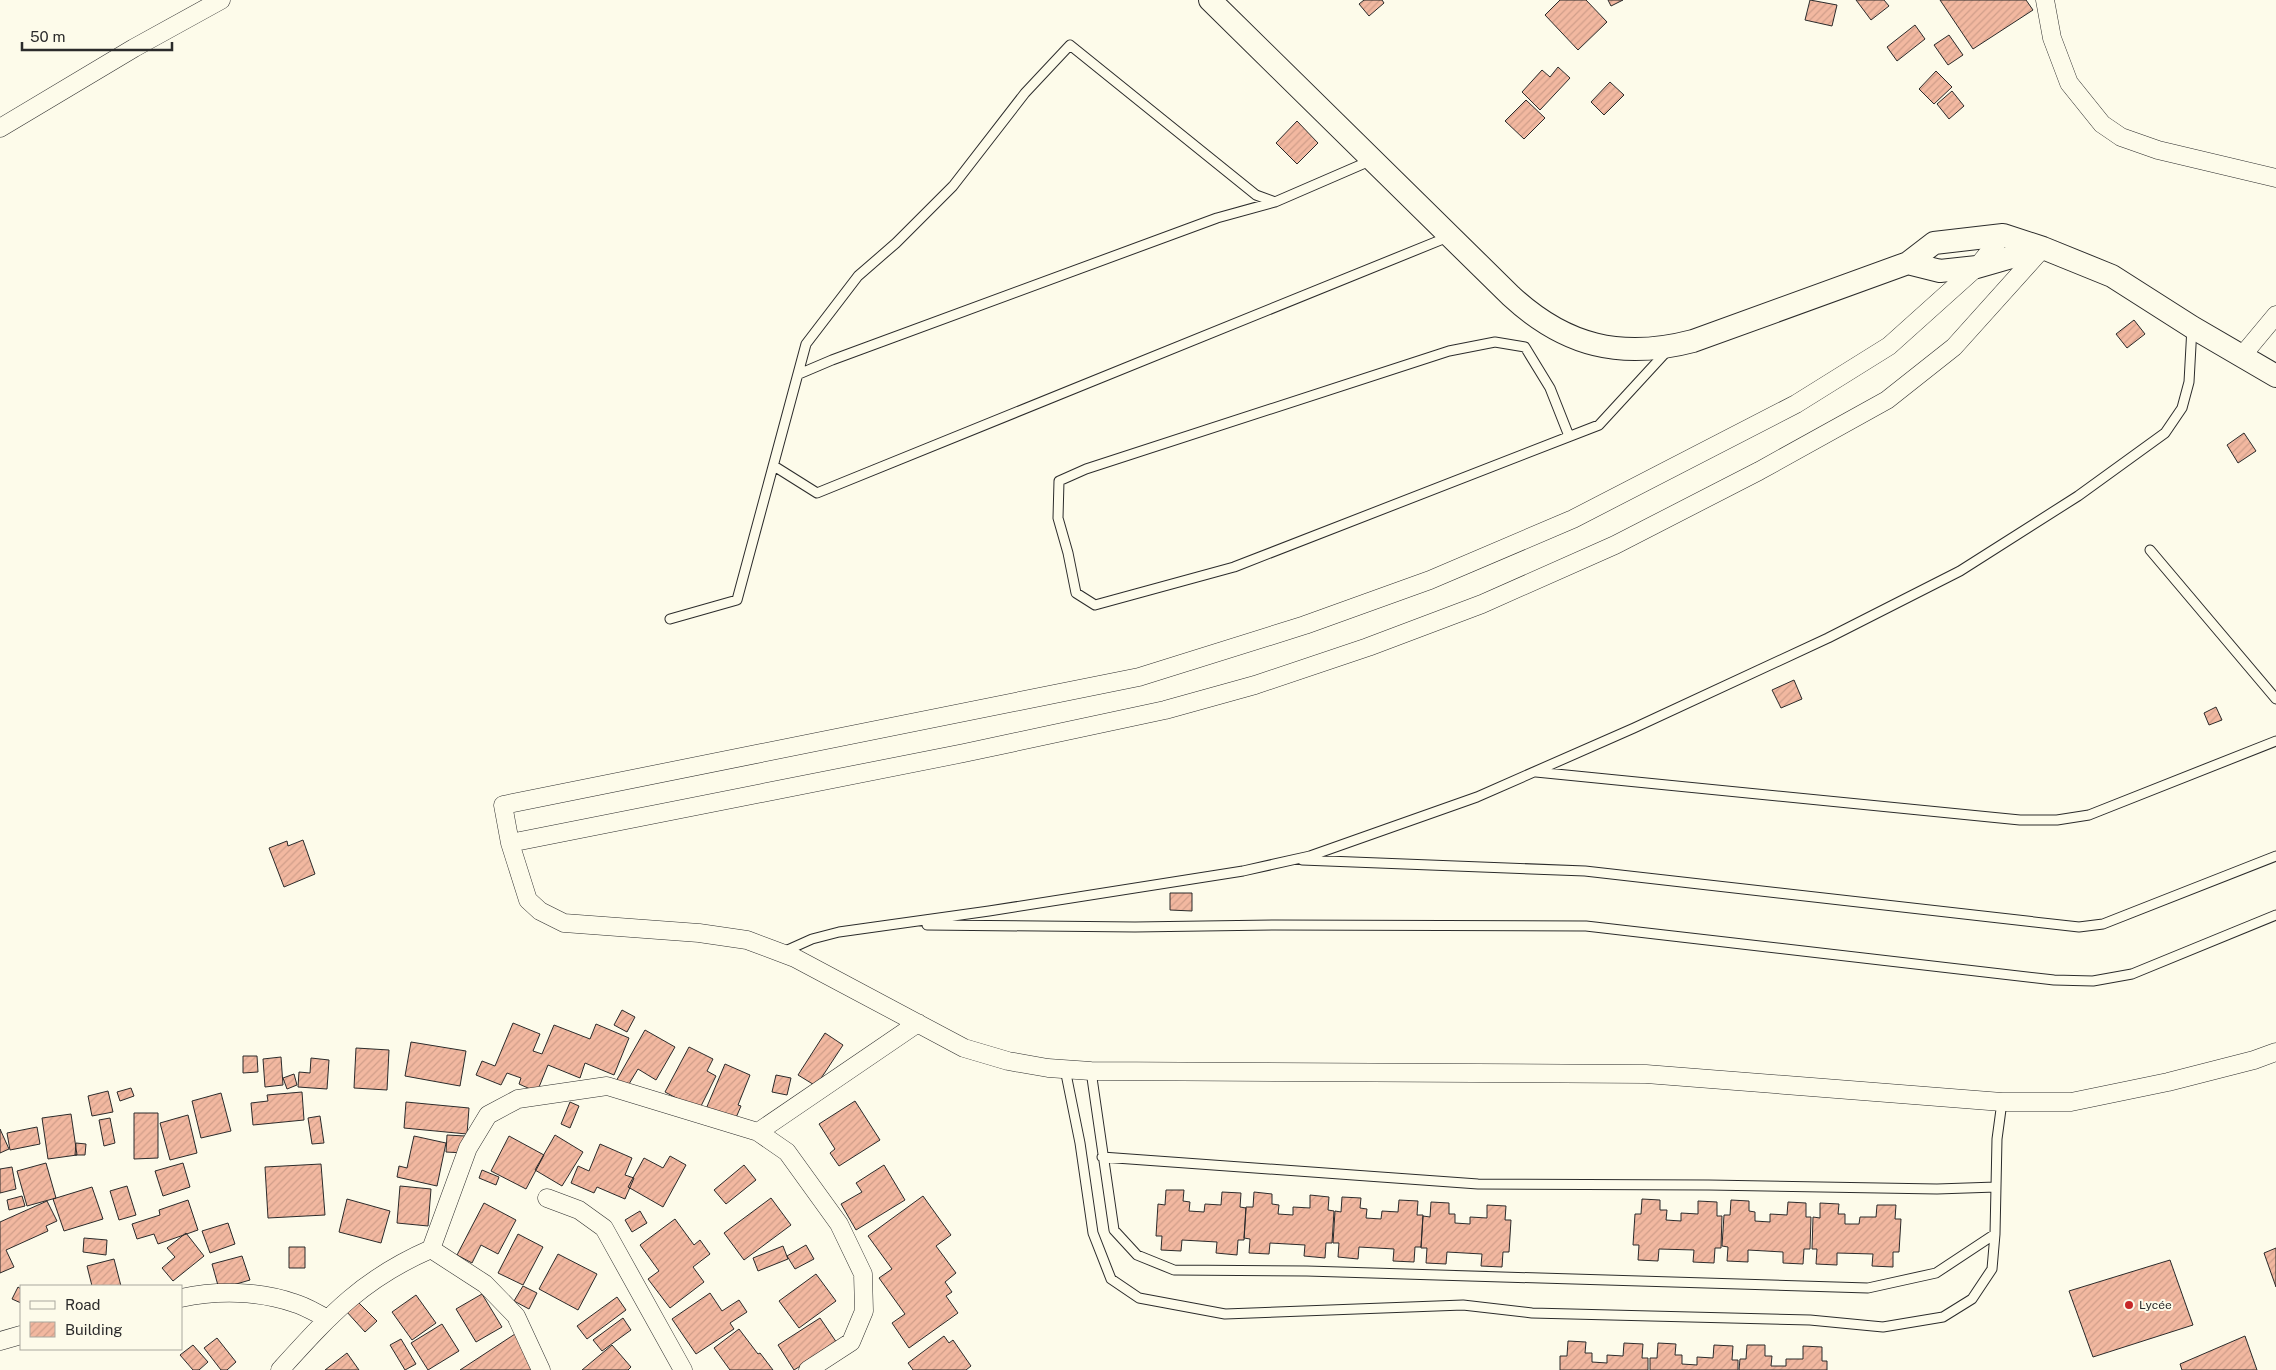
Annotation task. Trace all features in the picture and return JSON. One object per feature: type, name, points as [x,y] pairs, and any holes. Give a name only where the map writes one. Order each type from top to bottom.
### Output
[{"type":"street","points":[[0,128],[134,48],[220,0]]},
{"type":"street","points":[[1210,0],[1529,313],[1549,327],[1572,338],[1612,348],[1645,350],[1669,348],[1694,341],[1908,263],[1934,243],[2002,235],[2043,248],[2112,276],[2192,327],[2276,376]]},
{"type":"street","points":[[2045,0],[2052,38],[2069,83],[2102,124],[2121,137],[2158,150],[2276,178]]},
{"type":"street","points":[[2002,235],[1977,267],[1889,346],[1796,404],[1573,519],[1430,580],[1305,625],[1139,677],[503,805],[510,843],[528,900],[540,911],[564,923],[698,933],[747,940],[795,958],[972,1050],[1008,1061],[1065,1069],[1091,1071],[1637,1074],[2002,1102],[2071,1102],[2168,1082],[2254,1060],[2276,1052]]},
{"type":"street","points":[[1908,263],[1940,271],[1977,267],[2043,248]]},
{"type":"street","points":[[510,843],[964,753],[1165,710],[1255,685],[1482,604],[1615,545],[1758,471],[1887,400],[1954,347],[2043,248]]},
{"type":"street","points":[[2241,356],[2276,315]]},
{"type":"street","points":[[758,1132],[918,1023]]},
{"type":"street","points":[[280,1370],[326,1318],[345,1301],[379,1276],[408,1259],[431,1249],[468,1148],[488,1116],[518,1099],[607,1086],[758,1132],[787,1152],[839,1224],[863,1274],[864,1311],[851,1342],[808,1370]]},
{"type":"street","points":[[547,1198],[579,1210],[604,1228],[683,1370]]},
{"type":"street","points":[[431,1249],[485,1284],[516,1316],[542,1370]]},
{"type":"street","points":[[182,1298],[212,1293],[268,1296],[296,1303],[326,1318]]},
{"type":"street","points":[[0,1341],[20,1335]]},
{"type":"lane","points":[[670,619],[737,600],[806,344],[858,276],[896,244],[953,186],[1025,93],[1070,45],[1256,195],[1275,202]]},
{"type":"lane","points":[[799,374],[832,360],[1217,218],[1275,202],[1372,160]]},
{"type":"lane","points":[[774,466],[817,493],[1450,236]]},
{"type":"lane","points":[[781,953],[812,939],[839,932],[1233,873],[1310,856],[1477,797],[1535,772],[1819,642],[1907,598],[1960,571],[2078,496],[2165,433],[2182,408],[2189,382],[2192,327]]},
{"type":"lane","points":[[1569,436],[1550,388],[1525,348],[1495,342],[1449,351],[1086,469],[1059,481],[1058,518],[1068,553],[1076,593],[1095,605],[1234,566],[1598,425],[1669,348]]},
{"type":"lane","points":[[2150,550],[2276,699]]},
{"type":"lane","points":[[1535,772],[2020,820],[2057,820],[2089,815],[2276,741]]},
{"type":"lane","points":[[1292,860],[1585,871],[2079,927],[2104,924],[2276,856]]},
{"type":"lane","points":[[893,925],[1134,928],[1275,925],[1586,926],[2054,980],[2093,981],[2132,974],[2276,915]]},
{"type":"lane","points":[[1065,1069],[1094,1233],[1111,1279],[1139,1298],[1225,1314],[1463,1305],[1532,1313],[1810,1320],[1883,1327],[1943,1317],[1972,1300],[1992,1269],[1995,1234],[1997,1139],[2002,1102]]},
{"type":"lane","points":[[1091,1071],[1114,1230],[1137,1254],[1174,1270],[1307,1271],[1868,1288],[1936,1273],[1995,1234]]},
{"type":"lane","points":[[1102,1157],[1478,1184],[1709,1184],[1937,1189],[1996,1187]]},
{"type":"building","points":[[1364,0],[1382,0],[1384,3],[1369,16],[1359,4]]},
{"type":"building","points":[[1560,0],[1586,0],[1607,22],[1578,50],[1545,15]]},
{"type":"building","points":[[1608,0],[1623,0],[1611,6]]},
{"type":"building","points":[[1810,0],[1837,5],[1832,26],[1805,20]]},
{"type":"building","points":[[1856,0],[1884,0],[1889,6],[1871,20]]},
{"type":"building","points":[[1940,0],[2026,0],[2033,10],[1973,49]]},
{"type":"building","points":[[1915,25],[1925,39],[1897,61],[1887,47]]},
{"type":"building","points":[[1949,35],[1963,55],[1948,65],[1934,45]]},
{"type":"building","points":[[1558,67],[1570,78],[1540,110],[1522,92],[1542,70],[1550,77]]},
{"type":"building","points":[[1936,71],[1952,87],[1934,104],[1919,89]]},
{"type":"building","points":[[1610,82],[1624,95],[1604,115],[1591,102]]},
{"type":"building","points":[[1952,91],[1964,106],[1949,119],[1937,104]]},
{"type":"building","points":[[1526,100],[1545,118],[1524,139],[1505,121]]},
{"type":"building","points":[[1297,121],[1318,143],[1297,164],[1276,143]]},
{"type":"building","points":[[2134,320],[2145,334],[2127,348],[2116,334]]},
{"type":"building","points":[[2244,433],[2256,451],[2238,463],[2227,445]]},
{"type":"building","points":[[1794,680],[1802,699],[1781,708],[1772,690]]},
{"type":"building","points":[[2216,707],[2222,720],[2209,725],[2204,713]]},
{"type":"building","points":[[303,840],[315,874],[284,887],[269,848],[287,841],[288,846]]},
{"type":"building","points":[[1170,893],[1192,893],[1192,911],[1170,910]]},
{"type":"building","points":[[622,1010],[635,1017],[627,1032],[614,1025]]},
{"type":"building","points":[[513,1023],[540,1034],[533,1051],[542,1054],[554,1025],[590,1039],[596,1024],[629,1038],[614,1075],[585,1063],[580,1078],[548,1065],[537,1092],[519,1084],[521,1078],[507,1073],[501,1085],[476,1075],[482,1061],[495,1066]]},
{"type":"building","points":[[645,1030],[675,1047],[656,1080],[638,1069],[626,1089],[615,1083]]},
{"type":"building","points":[[825,1033],[843,1045],[816,1086],[798,1075]]},
{"type":"building","points":[[411,1042],[466,1051],[460,1086],[405,1076]]},
{"type":"building","points":[[689,1047],[713,1059],[707,1071],[716,1076],[699,1110],[665,1092]]},
{"type":"building","points":[[356,1048],[389,1050],[387,1090],[354,1088]]},
{"type":"building","points":[[243,1056],[257,1056],[258,1072],[243,1073]]},
{"type":"building","points":[[281,1057],[283,1085],[265,1087],[263,1059]]},
{"type":"building","points":[[311,1058],[329,1060],[327,1089],[298,1087],[299,1072],[310,1073]]},
{"type":"building","points":[[725,1064],[750,1075],[738,1105],[741,1106],[735,1120],[706,1109]]},
{"type":"building","points":[[294,1074],[297,1085],[287,1089],[283,1078]]},
{"type":"building","points":[[776,1075],[791,1078],[787,1095],[772,1092]]},
{"type":"building","points":[[131,1088],[134,1096],[120,1101],[117,1092]]},
{"type":"building","points":[[108,1091],[113,1112],[92,1116],[88,1096]]},
{"type":"building","points":[[302,1092],[304,1120],[253,1125],[251,1103],[268,1101],[267,1095]]},
{"type":"building","points":[[221,1093],[231,1131],[201,1138],[192,1101]]},
{"type":"building","points":[[855,1101],[880,1140],[839,1166],[830,1153],[835,1149],[819,1124]]},
{"type":"building","points":[[406,1102],[469,1108],[467,1134],[404,1128]]},
{"type":"building","points":[[570,1102],[579,1106],[570,1128],[561,1124]]},
{"type":"building","points":[[134,1113],[158,1113],[158,1158],[134,1159]]},
{"type":"building","points":[[71,1114],[77,1155],[48,1159],[42,1118]]},
{"type":"building","points":[[188,1115],[197,1153],[170,1160],[160,1123]]},
{"type":"building","points":[[320,1116],[324,1143],[312,1144],[308,1118]]},
{"type":"building","points":[[110,1118],[115,1143],[104,1146],[99,1120]]},
{"type":"building","points":[[37,1127],[40,1144],[10,1150],[7,1133]]},
{"type":"building","points":[[0,1129],[9,1149],[0,1153]]},
{"type":"building","points":[[447,1135],[465,1136],[464,1153],[446,1152]]},
{"type":"building","points":[[555,1135],[583,1152],[562,1186],[535,1170]]},
{"type":"building","points":[[414,1136],[446,1143],[437,1186],[397,1177],[399,1166],[407,1168]]},
{"type":"building","points":[[509,1136],[544,1155],[526,1189],[491,1171]]},
{"type":"building","points":[[76,1143],[86,1144],[85,1155],[75,1155]]},
{"type":"building","points":[[600,1144],[632,1158],[625,1175],[634,1178],[625,1199],[597,1187],[594,1193],[571,1183],[578,1166],[589,1171]]},
{"type":"building","points":[[670,1156],[686,1165],[663,1207],[628,1187],[644,1158],[663,1168]]},
{"type":"building","points":[[46,1163],[56,1198],[27,1206],[17,1171]]},
{"type":"building","points":[[183,1163],[190,1187],[163,1196],[155,1171]]},
{"type":"building","points":[[321,1164],[325,1215],[268,1218],[265,1167]]},
{"type":"building","points":[[744,1165],[756,1180],[726,1204],[714,1190]]},
{"type":"building","points":[[884,1165],[905,1200],[856,1230],[841,1204],[862,1192],[856,1183]]},
{"type":"building","points":[[12,1167],[16,1189],[0,1193],[0,1169]]},
{"type":"building","points":[[482,1170],[499,1177],[496,1185],[479,1178]]},
{"type":"building","points":[[127,1186],[136,1215],[119,1220],[110,1191]]},
{"type":"building","points":[[400,1186],[431,1189],[428,1226],[397,1223]]},
{"type":"building","points":[[92,1187],[103,1219],[64,1231],[53,1199]]},
{"type":"building","points":[[1166,1190],[1184,1190],[1183,1201],[1190,1202],[1189,1211],[1204,1212],[1205,1204],[1221,1205],[1222,1192],[1241,1193],[1240,1207],[1246,1208],[1244,1240],[1238,1240],[1237,1255],[1216,1253],[1217,1242],[1182,1240],[1181,1251],[1161,1250],[1162,1236],[1156,1236],[1158,1204],[1165,1205]]},
{"type":"building","points":[[1254,1192],[1272,1194],[1272,1204],[1279,1205],[1278,1214],[1293,1215],[1293,1207],[1310,1208],[1310,1195],[1329,1197],[1328,1210],[1334,1211],[1332,1243],[1326,1243],[1325,1258],[1304,1256],[1305,1245],[1270,1243],[1269,1254],[1249,1253],[1250,1239],[1244,1238],[1246,1207],[1253,1207]]},
{"type":"building","points":[[22,1196],[25,1206],[9,1210],[7,1200]]},
{"type":"building","points":[[923,1196],[951,1235],[936,1246],[956,1273],[945,1282],[952,1292],[946,1296],[958,1313],[909,1348],[892,1323],[905,1314],[879,1278],[892,1269],[868,1236]]},
{"type":"building","points":[[1342,1197],[1361,1198],[1360,1208],[1367,1209],[1366,1218],[1381,1219],[1382,1211],[1398,1212],[1399,1200],[1418,1201],[1417,1215],[1423,1215],[1421,1247],[1415,1247],[1414,1262],[1393,1261],[1394,1249],[1359,1247],[1358,1259],[1338,1257],[1339,1243],[1333,1243],[1335,1211],[1341,1212]]},
{"type":"building","points":[[771,1198],[791,1225],[744,1260],[724,1233]]},
{"type":"building","points":[[347,1199],[390,1211],[381,1243],[339,1232]]},
{"type":"building","points":[[1642,1199],[1660,1200],[1660,1210],[1667,1210],[1666,1220],[1681,1221],[1681,1213],[1698,1214],[1698,1201],[1717,1202],[1717,1216],[1722,1216],[1721,1248],[1715,1248],[1714,1263],[1693,1262],[1694,1250],[1659,1249],[1658,1261],[1638,1260],[1639,1245],[1633,1245],[1635,1214],[1641,1214]]},
{"type":"building","points":[[188,1200],[198,1230],[158,1244],[154,1234],[137,1239],[132,1224],[160,1215],[159,1210]]},
{"type":"building","points":[[1731,1200],[1749,1201],[1749,1211],[1755,1212],[1755,1221],[1770,1222],[1770,1214],[1787,1215],[1788,1202],[1806,1203],[1806,1217],[1811,1217],[1810,1249],[1804,1249],[1803,1264],[1783,1263],[1783,1252],[1748,1250],[1748,1262],[1727,1261],[1728,1247],[1722,1246],[1724,1215],[1730,1215]]},
{"type":"building","points":[[47,1201],[57,1221],[46,1226],[48,1231],[6,1250],[14,1267],[0,1273],[0,1222]]},
{"type":"building","points":[[1431,1202],[1449,1203],[1449,1214],[1455,1214],[1455,1223],[1470,1224],[1470,1217],[1487,1218],[1487,1205],[1506,1206],[1505,1220],[1511,1220],[1509,1252],[1503,1252],[1502,1267],[1481,1266],[1482,1254],[1447,1252],[1446,1264],[1426,1263],[1427,1248],[1421,1248],[1423,1216],[1430,1217]]},
{"type":"building","points":[[484,1203],[516,1220],[498,1254],[481,1245],[472,1263],[457,1255]]},
{"type":"building","points":[[1820,1203],[1839,1204],[1838,1214],[1845,1214],[1845,1224],[1859,1224],[1860,1217],[1876,1217],[1877,1205],[1896,1205],[1895,1219],[1901,1219],[1899,1252],[1893,1252],[1893,1267],[1872,1266],[1873,1254],[1837,1253],[1837,1265],[1816,1264],[1817,1249],[1812,1249],[1813,1217],[1820,1218]]},
{"type":"building","points":[[640,1211],[647,1223],[632,1232],[625,1220]]},
{"type":"building","points":[[675,1219],[694,1245],[700,1240],[710,1254],[693,1267],[704,1282],[670,1308],[648,1279],[659,1271],[640,1245]]},
{"type":"building","points":[[228,1223],[235,1244],[210,1253],[202,1231]]},
{"type":"building","points":[[186,1233],[204,1256],[173,1281],[162,1268],[175,1257],[167,1248]]},
{"type":"building","points":[[518,1234],[543,1247],[523,1285],[498,1273]]},
{"type":"building","points":[[84,1238],[107,1240],[106,1255],[83,1252]]},
{"type":"building","points":[[806,1245],[814,1259],[795,1269],[787,1256]]},
{"type":"building","points":[[783,1246],[788,1259],[758,1271],[753,1258]]},
{"type":"building","points":[[289,1247],[305,1247],[305,1268],[289,1268]]},
{"type":"building","points":[[2276,1248],[2276,1287],[2264,1253]]},
{"type":"building","points":[[558,1254],[597,1274],[578,1310],[539,1289]]},
{"type":"building","points":[[242,1256],[250,1280],[219,1289],[212,1264]]},
{"type":"building","points":[[114,1259],[121,1285],[92,1285],[87,1266]]},
{"type":"building","points":[[2170,1260],[2193,1325],[2093,1357],[2069,1291]]},
{"type":"building","points":[[816,1274],[836,1301],[799,1328],[779,1301]]},
{"type":"building","points":[[523,1286],[537,1293],[529,1309],[514,1301]]},
{"type":"building","points":[[18,1287],[20,1288],[20,1303],[12,1299]]},
{"type":"building","points":[[710,1293],[722,1311],[739,1300],[747,1312],[730,1323],[734,1329],[696,1354],[672,1319]]},
{"type":"building","points":[[482,1294],[502,1327],[476,1342],[456,1309]]},
{"type":"building","points":[[416,1295],[436,1323],[412,1340],[392,1312]]},
{"type":"building","points":[[617,1297],[626,1310],[587,1339],[577,1326]]},
{"type":"building","points":[[357,1301],[377,1321],[365,1332],[346,1311]]},
{"type":"building","points":[[623,1318],[631,1330],[602,1351],[593,1340]]},
{"type":"building","points":[[820,1318],[837,1343],[794,1370],[778,1345]]},
{"type":"building","points":[[442,1324],[459,1351],[428,1370],[411,1343]]},
{"type":"building","points":[[739,1329],[773,1370],[730,1370],[714,1348]]},
{"type":"building","points":[[515,1334],[532,1370],[460,1370]]},
{"type":"building","points":[[944,1336],[949,1343],[953,1340],[971,1366],[966,1370],[913,1370],[908,1363]]},
{"type":"building","points":[[2245,1336],[2257,1370],[2182,1370],[2180,1364]]},
{"type":"building","points":[[217,1338],[236,1362],[227,1370],[221,1370],[204,1348]]},
{"type":"building","points":[[401,1339],[416,1364],[405,1370],[390,1345]]},
{"type":"building","points":[[1568,1341],[1586,1342],[1585,1353],[1592,1353],[1592,1362],[1607,1363],[1607,1355],[1623,1356],[1624,1343],[1643,1344],[1642,1358],[1648,1358],[1648,1370],[1560,1370],[1560,1356],[1567,1356]]},
{"type":"building","points":[[1658,1343],[1676,1344],[1675,1355],[1682,1355],[1682,1364],[1697,1365],[1697,1357],[1713,1358],[1714,1345],[1733,1346],[1732,1360],[1738,1360],[1738,1370],[1650,1370],[1650,1358],[1657,1358]]},
{"type":"building","points":[[193,1345],[208,1362],[199,1370],[193,1370],[180,1355]]},
{"type":"building","points":[[612,1345],[631,1367],[628,1370],[582,1370]]},
{"type":"building","points":[[1747,1345],[1765,1345],[1765,1356],[1772,1356],[1771,1366],[1786,1366],[1786,1359],[1803,1359],[1803,1346],[1822,1347],[1822,1361],[1827,1361],[1827,1370],[1739,1370],[1740,1359],[1746,1359]]},
{"type":"building","points":[[347,1353],[359,1370],[325,1370]]},
{"type":"place","name":"Lycée","points":[[2129,1305]]}]
